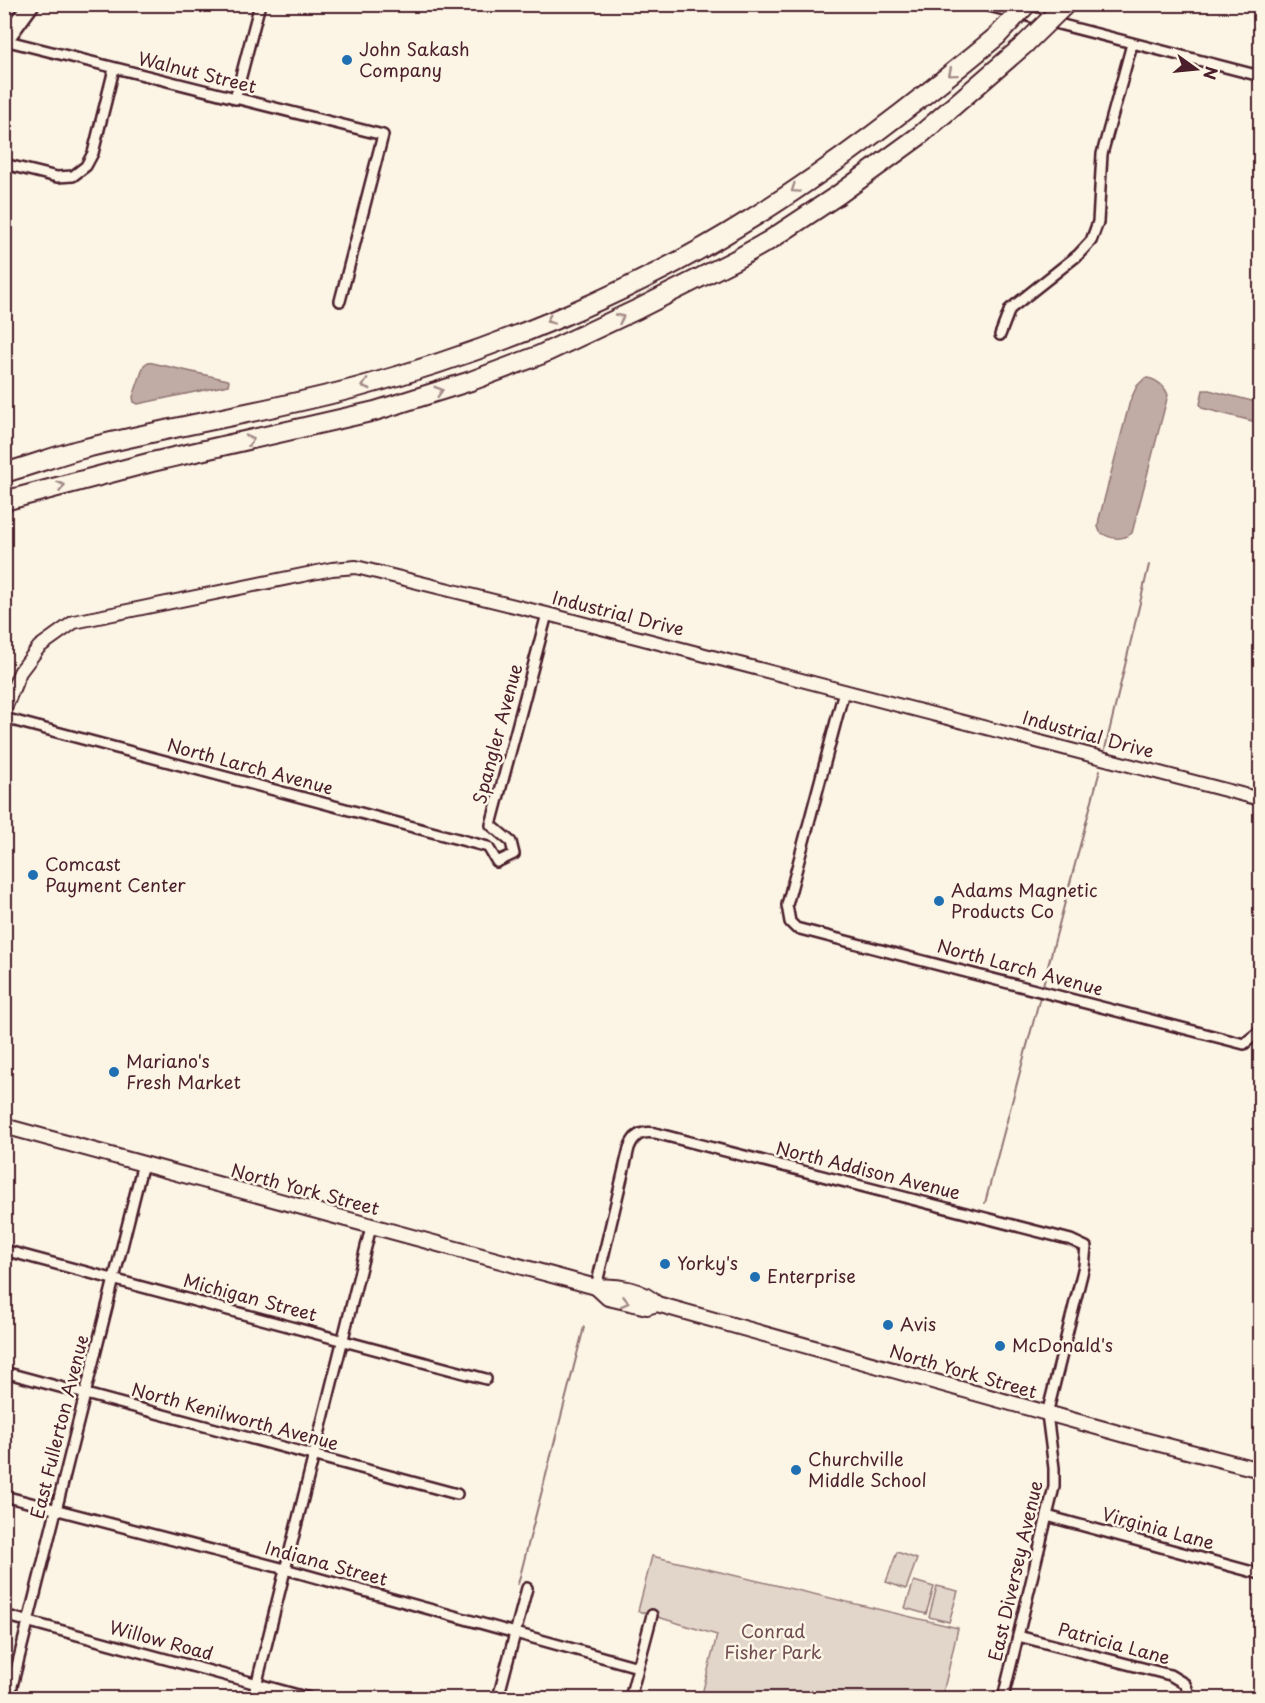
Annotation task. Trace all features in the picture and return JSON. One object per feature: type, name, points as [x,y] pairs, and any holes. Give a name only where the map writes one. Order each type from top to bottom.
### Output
[{"type":"highway","points":[[4,473],[78,450],[359,387],[462,355],[624,288],[720,237],[781,199],[879,130],[997,36],[1027,4]]},
{"type":"highway","points":[[4,501],[152,462],[375,411],[471,381],[540,355],[649,304],[770,240],[838,195],[919,136],[1024,45],[1066,4]]},
{"type":"main road","points":[[5,41],[31,4]]},
{"type":"main road","name":"North York Street","points":[[4,1126],[596,1287],[613,1285],[649,1296],[657,1304],[1047,1414],[1260,1470]]},
{"type":"street","points":[[235,99],[260,4]]},
{"type":"street","points":[[981,4],[1260,76]]},
{"type":"street","name":"Walnut Street","points":[[5,41],[383,135],[340,301]]},
{"type":"street","points":[[1000,335],[1010,309],[1078,255],[1091,241],[1098,222],[1102,154],[1132,44]]},
{"type":"street","points":[[4,164],[57,177],[73,176],[86,166],[93,153],[114,69]]},
{"type":"street","name":"Industrial Drive","points":[[4,711],[20,672],[39,647],[74,622],[332,569],[356,567],[1260,798]]},
{"type":"street","name":"Spangler Avenue","points":[[488,847],[497,862],[514,854],[512,842],[491,825],[547,614]]},
{"type":"street","name":"North Larch Avenue","points":[[844,691],[787,905],[790,922],[796,927],[1244,1044],[1260,1031]]},
{"type":"street","name":"North Larch Avenue","points":[[4,718],[488,847]]},
{"type":"street","name":"North Addison Avenue","points":[[596,1287],[629,1148],[640,1133],[649,1132],[1071,1240],[1086,1247],[1084,1266],[1047,1414]]},
{"type":"street","name":"East Fullerton Avenue","points":[[9,1698],[143,1163]]},
{"type":"street","points":[[253,1698],[371,1227]]},
{"type":"street","name":"Michigan Street","points":[[4,1250],[486,1379]]},
{"type":"street","name":"North Kenilworth Avenue","points":[[4,1372],[457,1494]]},
{"type":"street","name":"East Diversey Avenue","points":[[1003,1698],[1054,1487],[1054,1468],[1047,1414]]},
{"type":"street","name":"Indiana Street","points":[[4,1496],[285,1569],[638,1667]]},
{"type":"street","name":"Virginia Lane","points":[[1047,1516],[1260,1574]]},
{"type":"street","points":[[498,1698],[527,1588]]},
{"type":"street","name":"Willow Road","points":[[4,1615],[309,1698]]},
{"type":"street","points":[[630,1698],[652,1616]]},
{"type":"street","name":"Patricia Lane","points":[[1018,1636],[1170,1675],[1185,1684],[1191,1698]]},
{"type":"green space","points":[[897,1552],[917,1559],[906,1589],[886,1582]]},
{"type":"green space","name":"Conrad Fisher Park","points":[[652,1556],[958,1628],[942,1698],[701,1698],[717,1635],[638,1611]]},
{"type":"green space","points":[[914,1581],[934,1587],[926,1614],[905,1608]]},
{"type":"green space","points":[[937,1586],[958,1591],[949,1622],[929,1617]]},
{"type":"shaded area","points":[[148,362],[228,380],[228,385],[138,404],[134,402],[133,397],[144,365]]},
{"type":"shaded area","points":[[1145,378],[1159,383],[1168,395],[1132,533],[1120,538],[1112,538],[1100,532],[1099,519],[1130,401],[1137,386]]},
{"type":"shaded area","points":[[1203,390],[1260,403],[1260,423],[1202,408],[1200,404]]},
{"type":"waterway","points":[[1105,749],[1149,565]]},
{"type":"waterway","points":[[1043,985],[1100,770]]},
{"type":"waterway","points":[[985,1203],[1040,997]]},
{"type":"waterway","points":[[518,1584],[584,1327]]},
{"type":"place","name":"John Sakash Company","points":[[347,60]]},
{"type":"place","name":"Comcast Payment Center","points":[[33,875]]},
{"type":"place","name":"Adams Magnetic Products Co","points":[[939,901]]},
{"type":"place","name":"Mariano's Fresh Market","points":[[114,1072]]},
{"type":"place","name":"Yorky's","points":[[665,1264]]},
{"type":"place","name":"Enterprise","points":[[755,1277]]},
{"type":"place","name":"Avis","points":[[888,1325]]},
{"type":"place","name":"McDonald's","points":[[1000,1346]]},
{"type":"place","name":"Churchville Middle School","points":[[796,1470]]}]
